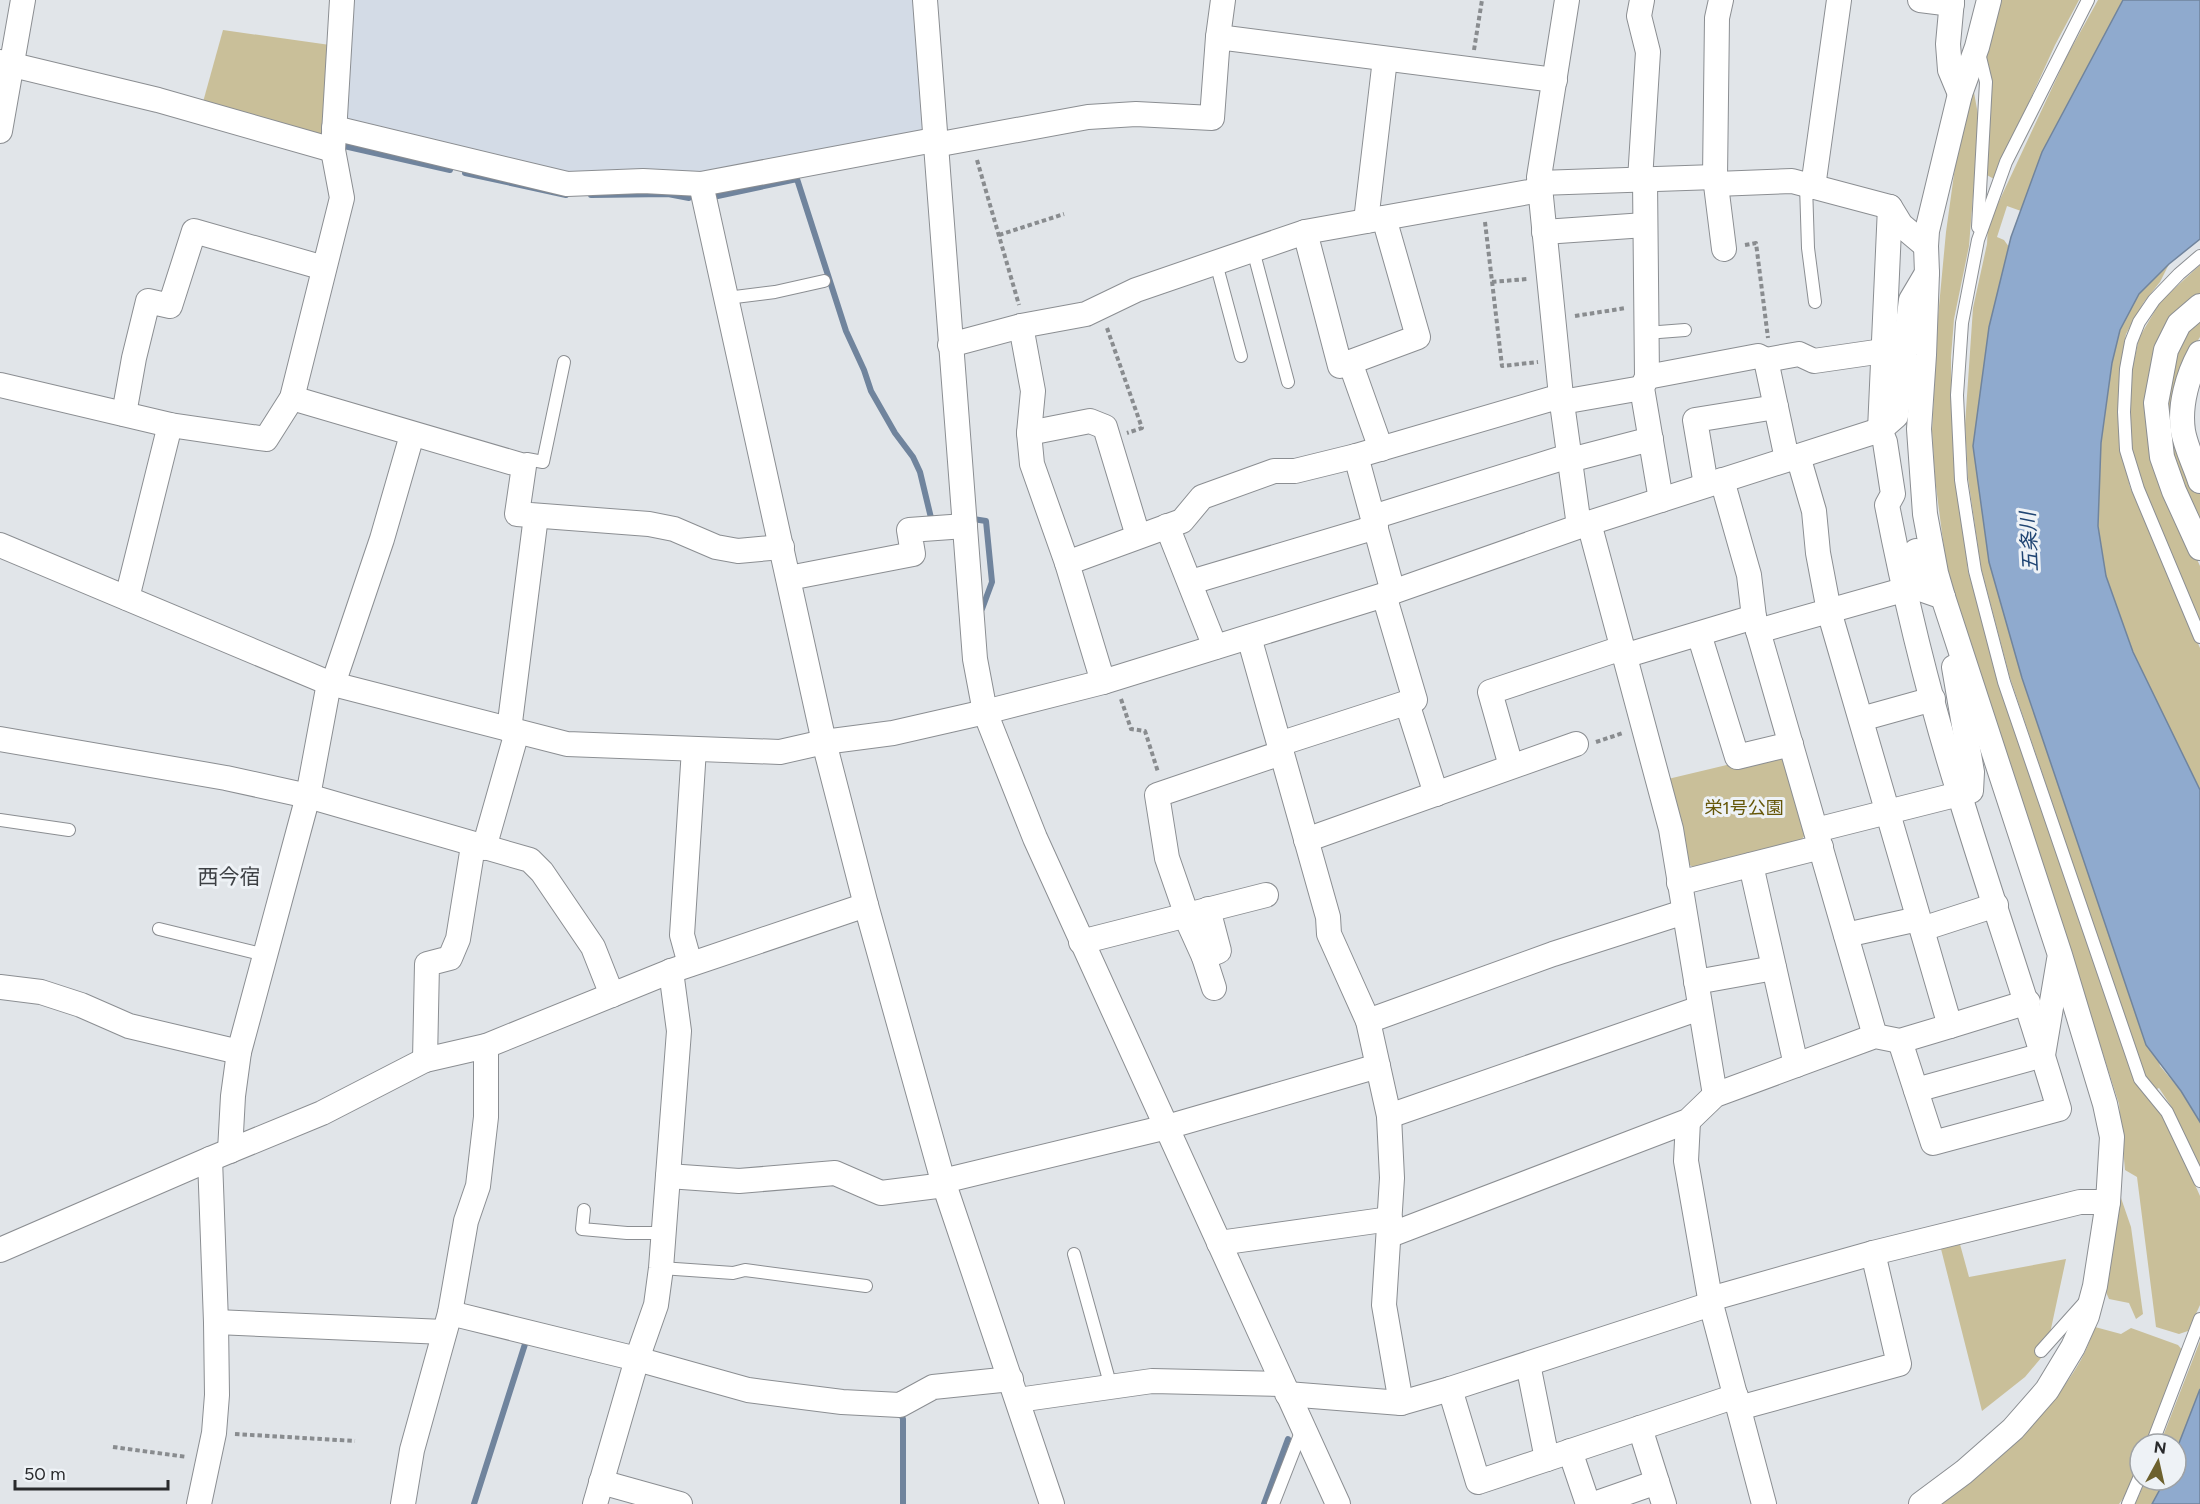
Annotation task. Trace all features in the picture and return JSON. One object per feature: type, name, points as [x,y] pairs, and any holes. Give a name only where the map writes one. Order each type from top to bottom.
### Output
[{"type":"street","points":[[0,131],[6,64],[23,0]]},
{"type":"street","points":[[0,385],[170,425],[266,439],[292,398],[342,198],[333,139],[342,0]]},
{"type":"street","points":[[925,0],[934,143],[975,659],[985,712],[1035,838],[1081,942],[1338,1504]]},
{"type":"street","points":[[6,64],[333,139],[567,184],[643,181],[701,184],[934,143],[1112,115],[1212,117],[1223,0]]},
{"type":"street","points":[[1567,0],[1540,187],[1561,399],[1570,458],[1584,524],[1623,652],[1671,829],[1715,1095]]},
{"type":"street","points":[[1642,0],[1639,16],[1648,52],[1642,180],[1645,225],[1645,382],[1661,500]]},
{"type":"street","points":[[1721,0],[1717,18],[1716,181],[1724,249]]},
{"type":"street","points":[[1810,186],[1839,0]]},
{"type":"street","points":[[1920,0],[1952,2],[1948,44],[1950,70],[1960,94]]},
{"type":"street","points":[[1921,1504],[1964,1472],[2013,1429],[2047,1390],[2073,1347],[2088,1316],[2093,1294],[2108,1202],[2112,1137],[2108,1115],[2060,955],[1943,597],[1925,514],[1919,429],[1924,356],[1927,231],[1960,94],[1977,46],[1989,0]]},
{"type":"street","points":[[1218,38],[1555,80]]},
{"type":"street","points":[[1305,232],[1340,366],[1418,337],[1375,219],[1385,59]]},
{"type":"street","points":[[950,345],[1023,326],[1086,314],[1136,290],[1305,232],[1483,200],[1540,187],[1642,180],[1792,181],[1890,207],[1901,225],[1926,246]]},
{"type":"street","points":[[701,184],[824,742],[866,906],[944,1183],[1052,1504]]},
{"type":"street","points":[[1890,207],[1880,430],[1885,442],[1893,494],[1887,505],[1903,590],[1960,795],[2028,1002],[2059,1109],[1933,1143],[1900,1041]]},
{"type":"street","points":[[1544,232],[1645,225]]},
{"type":"street","points":[[124,414],[134,358],[148,301],[170,306],[194,231],[324,268]]},
{"type":"street","points":[[0,545],[331,683],[567,744],[780,752],[824,742],[893,733],[1108,680],[1389,594],[1584,524],[1880,430],[1896,416],[1911,300],[1927,273]]},
{"type":"street","points":[[2200,306],[2179,324],[2166,350],[2156,403],[2162,457],[2174,491],[2200,548]]},
{"type":"street","points":[[1023,326],[1033,391],[1029,433],[1032,464],[1108,680]]},
{"type":"street","points":[[1067,563],[1182,521],[1202,498],[1274,471],[1295,471],[1561,399],[1758,356],[1768,359],[1799,354],[1814,361],[1883,351]]},
{"type":"street","points":[[2200,353],[2190,371],[2184,405],[2183,431],[2200,481]]},
{"type":"street","points":[[1768,359],[1776,407],[1814,511],[1818,553],[1829,611],[1950,1026]]},
{"type":"street","points":[[1350,362],[1381,449]]},
{"type":"street","points":[[292,398],[524,466],[517,514],[649,524],[674,529],[716,547],[738,551],[782,547]]},
{"type":"street","points":[[1776,407],[1695,420],[1714,482],[1749,575],[1756,624],[1875,1036]]},
{"type":"street","points":[[1029,433],[1090,421],[1105,427],[1138,536]]},
{"type":"street","points":[[127,598],[170,425]]},
{"type":"street","points":[[1880,430],[1896,441],[1923,590],[1943,597]]},
{"type":"street","points":[[199,1504],[214,1433],[217,1395],[216,1322],[220,1155],[239,1052],[308,796],[331,683],[382,539],[412,435]]},
{"type":"street","points":[[1191,582],[1570,458],[1651,439]]},
{"type":"street","points":[[1214,988],[1204,957],[1185,915],[1167,858],[1157,795],[1415,700],[1374,522],[1356,456]]},
{"type":"street","points":[[425,1060],[427,964],[450,958],[458,939],[479,847],[513,731],[536,516]]},
{"type":"street","points":[[789,578],[913,554],[909,530],[964,526]]},
{"type":"street","points":[[1167,526],[1191,582],[1215,648]]},
{"type":"street","points":[[1511,766],[1491,692],[1623,652],[1699,634],[1829,611],[1903,590]]},
{"type":"street","points":[[1699,634],[1737,757],[1791,744]]},
{"type":"street","points":[[1249,637],[1328,916],[1329,934],[1368,1021],[1389,1116],[1392,1178],[1384,1305],[1401,1403]]},
{"type":"street","points":[[1679,883],[1751,865],[1888,813],[1971,791],[1972,772],[1953,668],[1958,642]]},
{"type":"street","points":[[1861,719],[1933,699]]},
{"type":"street","points":[[1407,703],[1436,794]]},
{"type":"street","points":[[0,739],[226,778],[308,796],[530,860],[542,872],[593,947],[612,995]]},
{"type":"street","points":[[1306,840],[1576,744]]},
{"type":"street","points":[[680,1504],[598,1493],[637,1359],[656,1305],[661,1268],[679,1031],[680,967],[694,749]]},
{"type":"street","points":[[1751,865],[1796,1065]]},
{"type":"street","points":[[1081,942],[1266,895]]},
{"type":"street","points":[[1846,935],[1920,924],[1996,905]]},
{"type":"street","points":[[0,1250],[322,1113],[425,1060],[486,1046],[680,967],[866,906]]},
{"type":"street","points":[[1204,957],[1219,951],[1208,909]]},
{"type":"street","points":[[1368,1021],[1552,954],[1684,912]]},
{"type":"street","points":[[2043,1055],[2060,955]]},
{"type":"street","points":[[1696,982],[1774,968]]},
{"type":"street","points":[[0,987],[41,993],[81,1005],[129,1026],[239,1052]]},
{"type":"street","points":[[1219,1243],[1390,1227],[1688,1121],[1715,1095],[1875,1036],[1900,1041],[2028,1002]]},
{"type":"street","points":[[1389,1116],[1700,1008]]},
{"type":"street","points":[[403,1504],[412,1450],[447,1322],[466,1221],[478,1186],[486,1116],[486,1046]]},
{"type":"street","points":[[1916,1090],[2043,1055]]},
{"type":"street","points":[[668,1176],[739,1181],[835,1173],[881,1193],[944,1183],[1167,1127],[1378,1066]]},
{"type":"street","points":[[1688,1121],[1686,1161],[1711,1302],[1764,1504]]},
{"type":"street","points":[[216,1322],[447,1322],[637,1359],[748,1390],[842,1402],[900,1405],[933,1387],[1014,1390],[1111,1387],[1152,1382],[1285,1389],[1401,1403],[1528,1364],[1711,1302],[1873,1253],[2080,1202],[2108,1202]]},
{"type":"street","points":[[1450,1389],[1478,1482],[1640,1428],[1899,1364],[1873,1253]]},
{"type":"street","points":[[1528,1364],[1547,1459]]},
{"type":"street","points":[[1594,1504],[1661,1493],[1640,1428]]},
{"type":"street","points":[[1570,1451],[1588,1504]]},
{"type":"lane","points":[[1978,240],[2006,162],[2088,0]]},
{"type":"lane","points":[[1977,46],[1986,82],[1978,240],[1962,323],[1957,395],[1961,480],[1975,571],[2004,682],[2140,1079],[2167,1112],[2200,1181]]},
{"type":"lane","points":[[1810,186],[1808,248],[1815,302]]},
{"type":"lane","points":[[1253,250],[1288,382]]},
{"type":"lane","points":[[2200,256],[2154,300],[2139,322],[2131,342],[2126,369],[2124,412],[2126,450],[2138,489],[2200,637]]},
{"type":"lane","points":[[1216,263],[1241,356]]},
{"type":"lane","points":[[727,298],[774,292],[824,281]]},
{"type":"lane","points":[[1646,333],[1685,330]]},
{"type":"lane","points":[[524,466],[527,459],[543,462],[564,362]]},
{"type":"lane","points":[[0,820],[69,830]]},
{"type":"lane","points":[[159,929],[265,955]]},
{"type":"lane","points":[[584,1210],[582,1229],[627,1233],[664,1233]]},
{"type":"lane","points":[[1074,1254],[1111,1387]]},
{"type":"lane","points":[[661,1268],[733,1273],[745,1270],[866,1286]]},
{"type":"lane","points":[[2041,1351],[2093,1294]]},
{"type":"lane","points":[[2157,1432],[2200,1319]]},
{"type":"lane","points":[[1273,1504],[1303,1427]]},
{"type":"path","points":[[1471,70],[1482,0]]},
{"type":"path","points":[[971,139],[1023,326]]},
{"type":"path","points":[[1483,200],[1502,366],[1557,360]]},
{"type":"path","points":[[999,235],[1064,214]]},
{"type":"path","points":[[1724,249],[1756,243],[1768,359]]},
{"type":"path","points":[[1492,282],[1549,277]]},
{"type":"path","points":[[1553,320],[1646,305]]},
{"type":"path","points":[[1100,308],[1142,428],[1108,438]]},
{"type":"path","points":[[1108,680],[1131,729],[1145,731],[1164,792]]},
{"type":"path","points":[[1576,744],[1583,746],[1644,727]]},
{"type":"path","points":[[214,1433],[355,1441]]},
{"type":"path","points":[[113,1447],[208,1460]]},
{"type":"shaded area","points":[[349,0],[915,0],[924,134],[702,177],[568,178],[343,122]]},
{"type":"green space","points":[[1997,0],[2079,0],[2055,45],[1994,179],[1985,174],[1992,79],[1984,50]]},
{"type":"green space","points":[[2098,0],[2123,0],[2042,152],[2021,211],[2007,206],[1997,237],[2004,240],[2009,247],[1989,327],[2160,1066],[2181,1091],[2200,1122],[2200,1171],[2171,1106],[2159,1088],[2155,1090],[2145,1077],[2010,678],[1981,568],[1968,478],[1965,425],[1973,308],[1987,244],[1988,225],[2067,56]]},
{"type":"green space","points":[[223,30],[330,45],[325,135],[203,102]]},
{"type":"green space","points":[[1973,87],[1979,120],[1969,246],[1954,319],[1951,357],[1951,398],[1957,482],[1968,571],[2001,687],[2134,1079],[2164,1115],[2200,1196],[2200,1305],[2188,1331],[2179,1334],[2156,1327],[2137,1177],[2125,1170],[2119,1104],[2043,866],[1959,617],[1946,564],[1935,479],[1932,431],[1938,317],[1956,160]]},
{"type":"green space","points":[[2169,264],[2126,334],[2120,368],[2121,448],[2130,487],[2200,648],[2200,790],[2133,652],[2106,576],[2098,526],[2101,443],[2112,363],[2120,330],[2139,294]]},
{"type":"green space","points":[[2200,265],[2200,295],[2154,367],[2165,489],[2200,566],[2200,626],[2143,490],[2132,452],[2129,413],[2132,370],[2139,338],[2160,302]]},
{"type":"green space","points":[[2200,316],[2200,337],[2187,358],[2180,453],[2191,490],[2200,491],[2200,533],[2169,450],[2166,404],[2170,367],[2186,329]]},
{"type":"green space","name":"栄1号公園","points":[[1777,753],[1785,758],[1807,832],[1800,842],[1694,868],[1687,863],[1668,779]]},
{"type":"green space","points":[[2121,1198],[2131,1227],[2143,1314],[2136,1319],[2129,1303],[2109,1299],[2105,1290]]},
{"type":"green space","points":[[1958,1237],[1969,1277],[2066,1259],[2046,1352],[2025,1377],[1982,1411],[1939,1241]]},
{"type":"green space","points":[[2095,1327],[2121,1334],[2131,1328],[2178,1345],[2183,1351],[2151,1432],[2128,1432],[2128,1491],[2119,1504],[1939,1504],[1978,1476],[2016,1442],[2050,1404],[2085,1352]]},
{"type":"green space","points":[[2200,1341],[2200,1389],[2183,1432],[2165,1432]]},
{"type":"green space","points":[[2140,1492],[2158,1492],[2152,1504],[2135,1504]]},
{"type":"water","name":"五条川","points":[[2123,0],[2200,0],[2200,239],[2169,264],[2139,294],[2120,330],[2112,363],[2101,443],[2098,526],[2106,576],[2133,652],[2200,790],[2200,1122],[2181,1091],[2146,1045],[2022,678],[1989,562],[1973,446],[1989,327],[2011,237],[2042,152]]},
{"type":"water","points":[[2200,1389],[2200,1504],[2152,1504],[2158,1492],[2188,1492],[2188,1432],[2183,1432]]},
{"type":"waterway","points":[[344,146],[450,170]]},
{"type":"waterway","points":[[465,173],[566,195]]},
{"type":"waterway","points":[[713,197],[797,179],[846,331],[871,391],[920,472],[932,522]]},
{"type":"waterway","points":[[591,195],[668,194],[689,198]]},
{"type":"waterway","points":[[973,519],[986,521],[992,582],[982,609]]},
{"type":"waterway","points":[[474,1504],[526,1341]]},
{"type":"waterway","points":[[901,1414],[903,1419],[903,1504]]},
{"type":"waterway","points":[[1264,1504],[1288,1439]]},
{"type":"district","name":"西今宿","points":[[229,877]]}]
